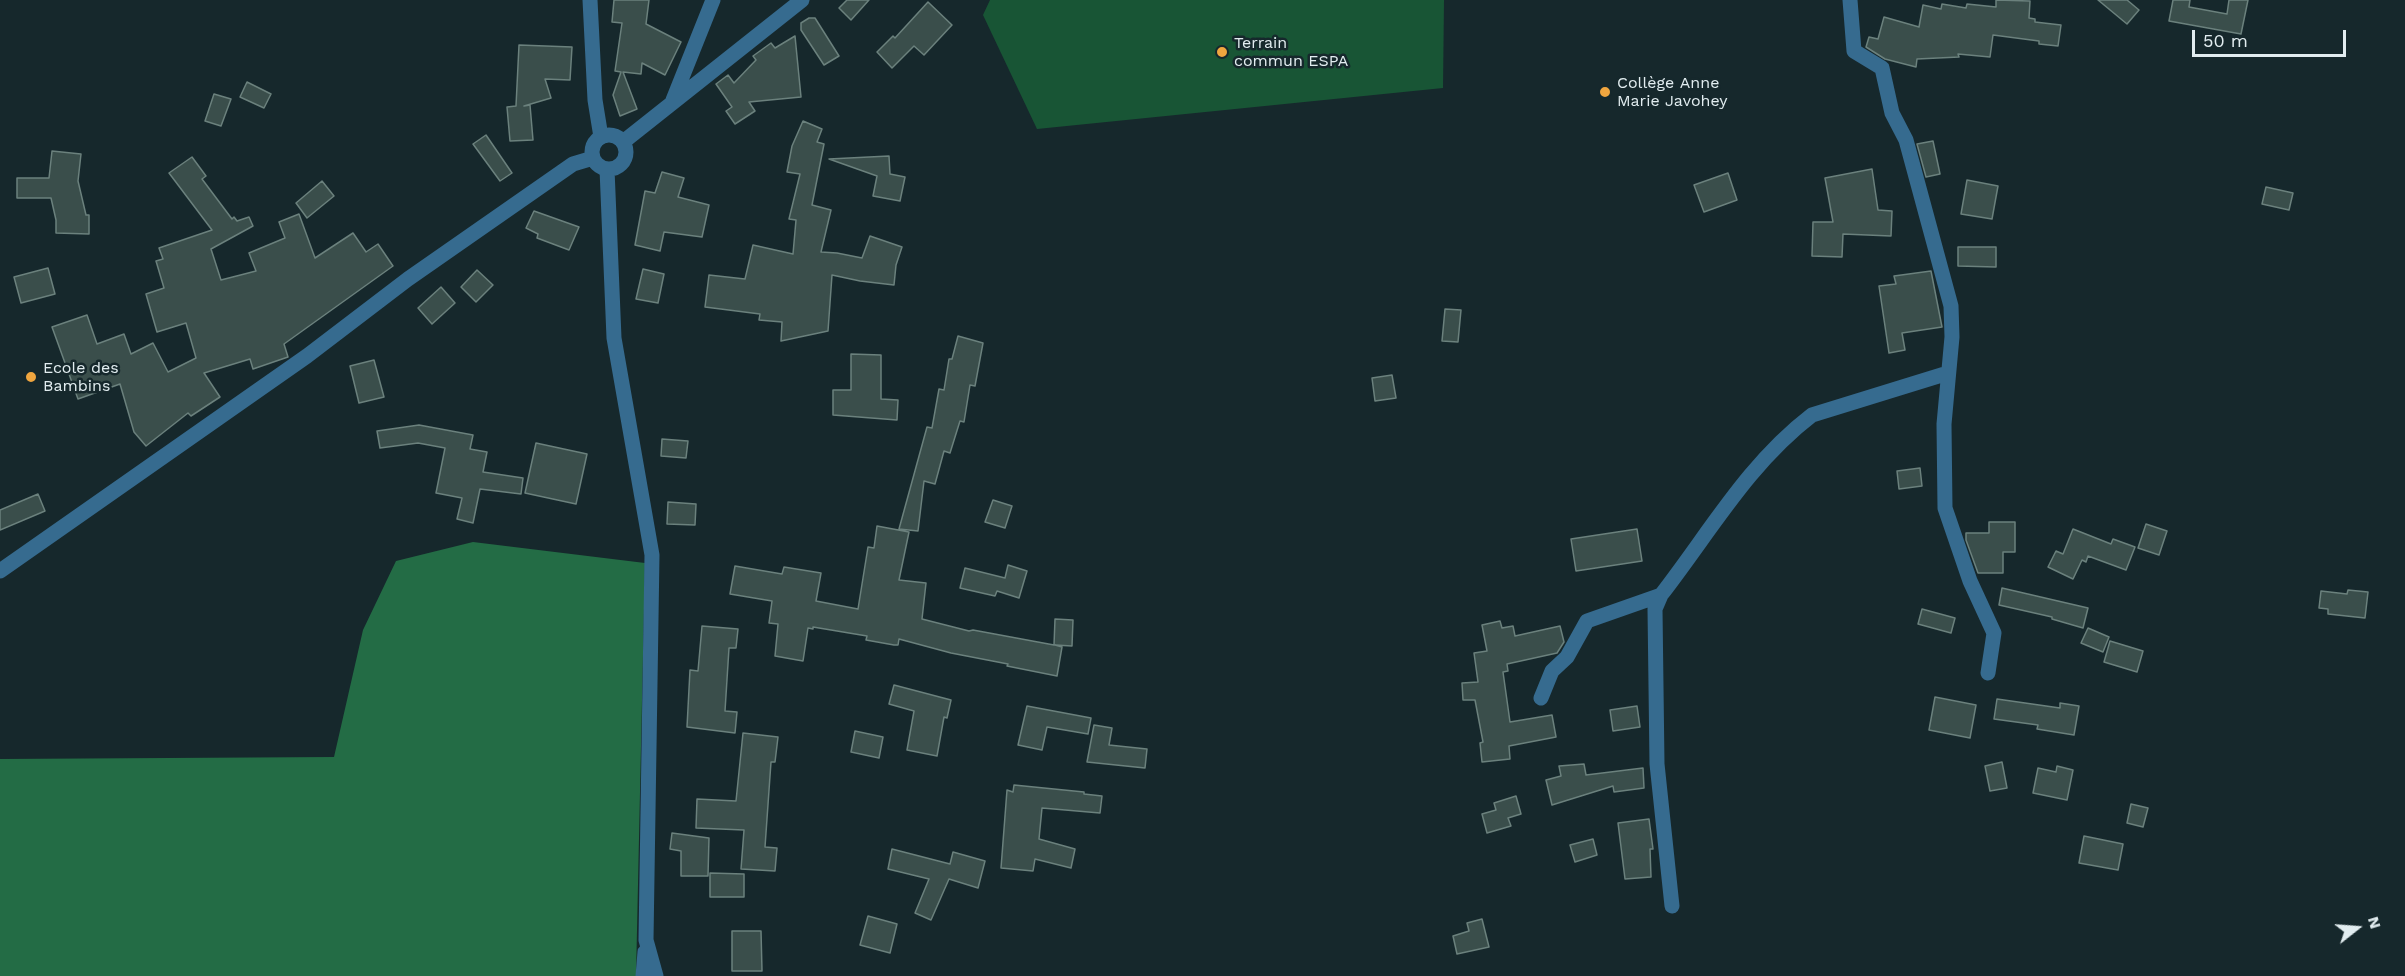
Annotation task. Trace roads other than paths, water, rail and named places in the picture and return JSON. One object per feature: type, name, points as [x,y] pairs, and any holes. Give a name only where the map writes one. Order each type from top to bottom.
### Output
[{"type":"street","points":[[590,0],[595,100],[601,137]]},
{"type":"street","points":[[672,103],[713,0]]},
{"type":"street","points":[[623,142],[802,0]]},
{"type":"street","points":[[1850,0],[1854,51],[1882,68],[1892,113],[1906,140],[1951,306],[1952,337],[1944,423],[1945,508],[1970,581],[1994,633],[1988,673]]},
{"type":"street","points":[[609,135],[623,142],[626,149],[621,164],[615,168],[607,169],[593,158],[592,150],[595,142],[601,137],[609,135]]},
{"type":"street","points":[[0,571],[306,356],[408,279],[573,164],[593,158]]},
{"type":"street","points":[[607,169],[614,338],[652,555],[644,976]]},
{"type":"street","points":[[1672,906],[1657,764],[1655,609],[1661,595],[1764,458],[1812,415],[1947,373]]},
{"type":"street","points":[[1541,698],[1552,671],[1568,657],[1587,621],[1661,595]]},
{"type":"street","points":[[646,940],[656,976]]},
{"type":"place","name":"Terrain commun ESPA","points":[[1222,52]]},
{"type":"place","name":"Collège Anne Marie Javohey","points":[[1605,92]]},
{"type":"place","name":"Ecole des Bambins","points":[[31,377]]}]
